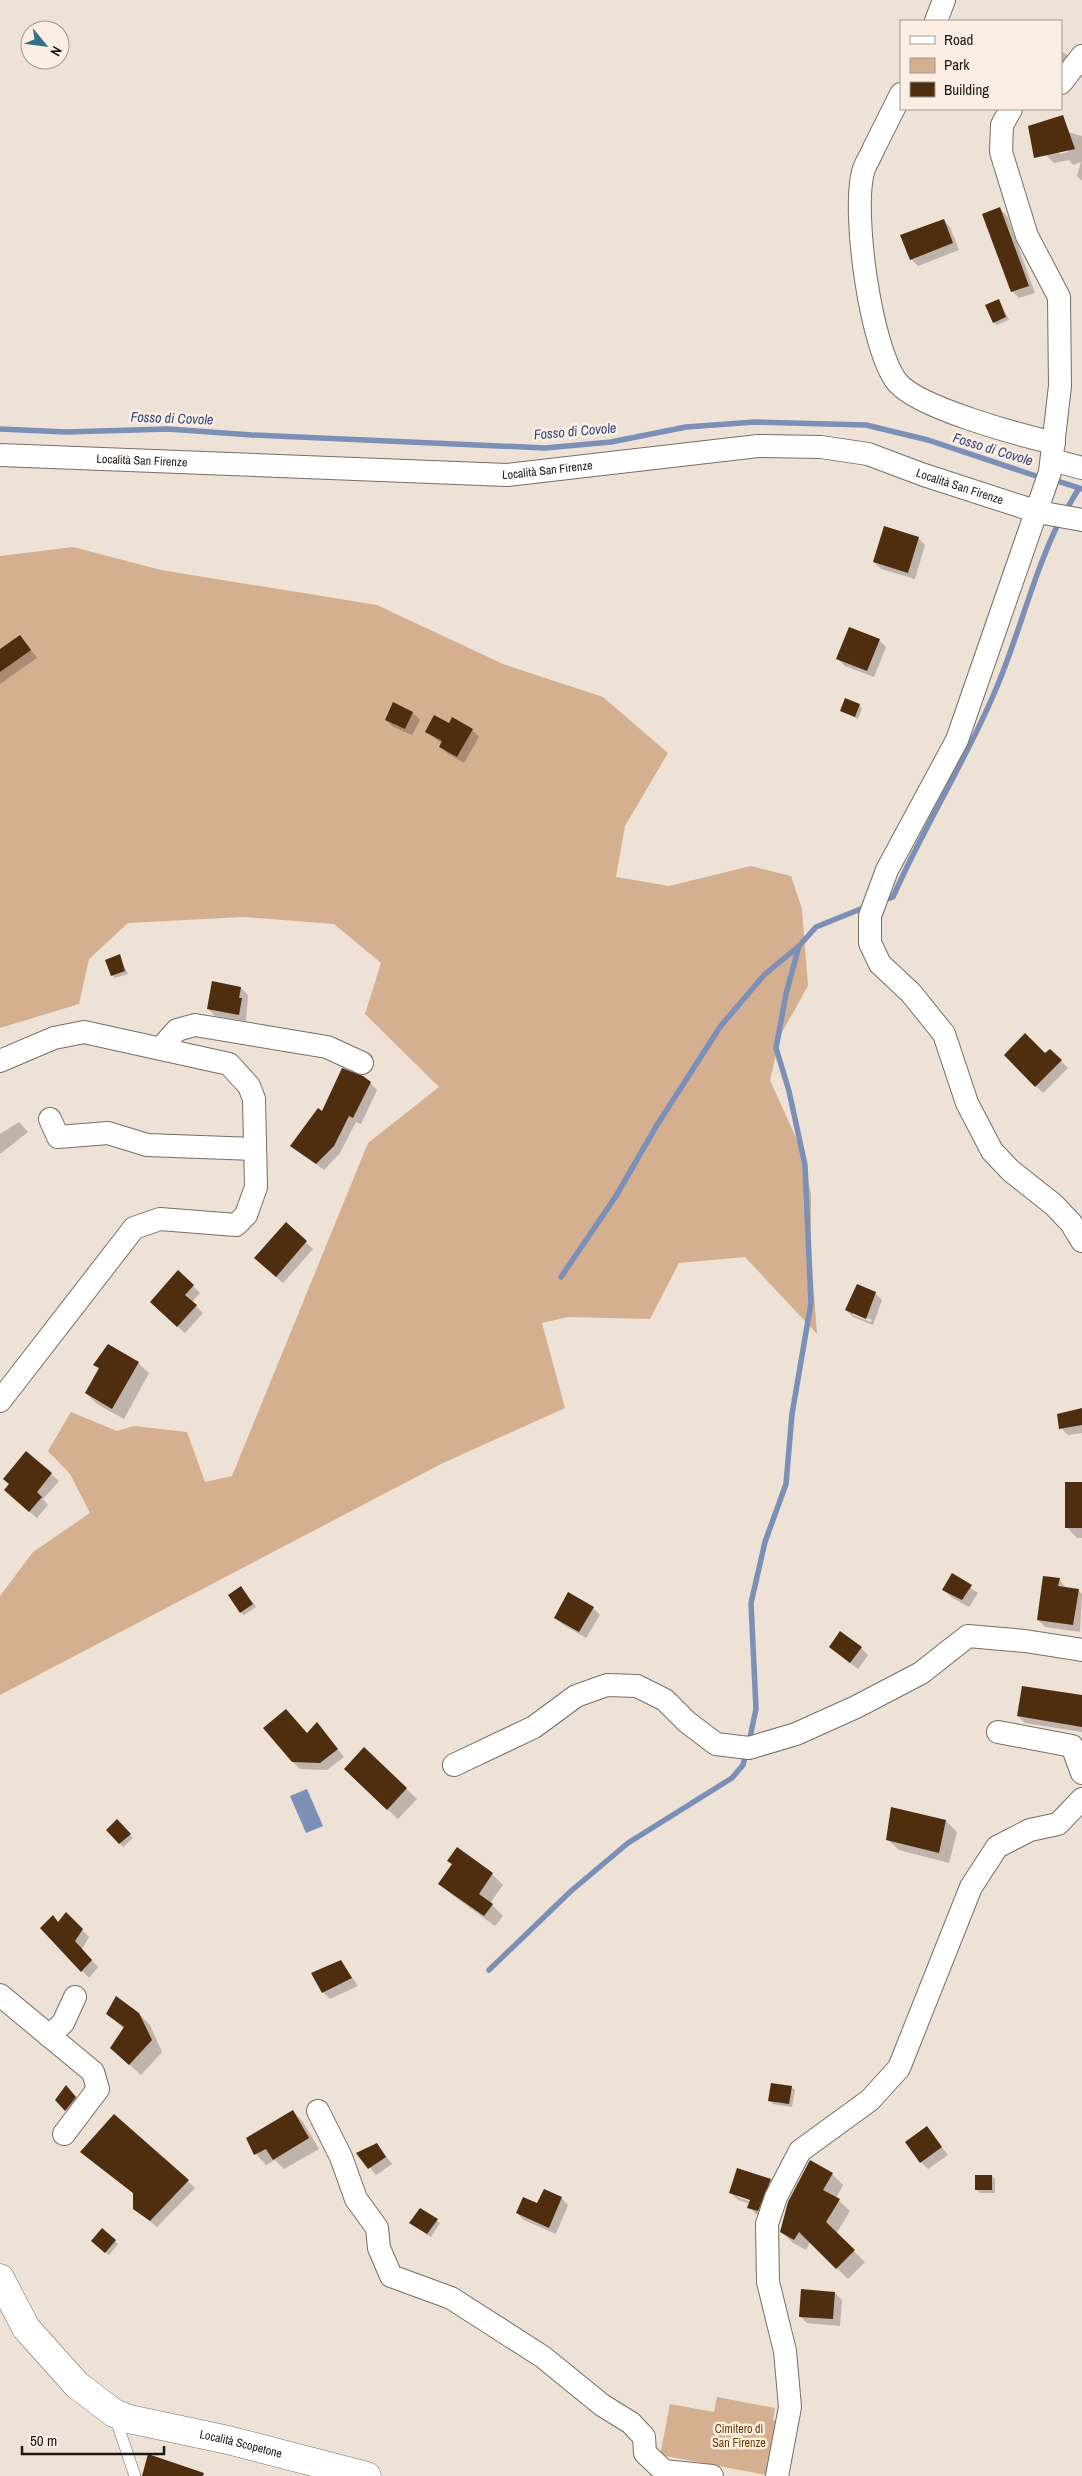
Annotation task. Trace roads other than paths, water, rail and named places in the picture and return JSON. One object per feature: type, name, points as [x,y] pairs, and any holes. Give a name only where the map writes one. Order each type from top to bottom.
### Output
[{"type":"main road","name":"Località Scopetone","points":[[0,2278],[26,2328],[77,2385],[114,2412],[128,2419],[228,2440],[367,2476]]},
{"type":"street","points":[[936,20],[944,0]]},
{"type":"street","points":[[1062,82],[1082,56]]},
{"type":"street","points":[[900,96],[863,172],[860,202],[861,238],[873,318],[887,363],[898,383],[921,400],[1012,433],[1052,458],[1082,468]]},
{"type":"street","points":[[1010,110],[1002,125],[1001,152],[1027,236],[1059,297],[1060,386],[1052,458],[1043,509],[957,740],[887,870],[870,916],[870,943],[880,964],[911,994],[944,1034],[967,1103],[992,1151],[1011,1171],[1054,1205],[1071,1223],[1082,1241]]},
{"type":"street","name":"Località San Firenze","points":[[0,455],[507,475],[758,446],[821,447],[868,454],[924,475],[1082,520]]},
{"type":"street","points":[[160,1048],[177,1030],[195,1025],[327,1047],[362,1063]]},
{"type":"street","points":[[0,1061],[54,1038],[84,1032],[229,1064],[249,1086],[254,1099],[256,1186],[246,1215],[236,1225],[160,1219],[134,1228],[0,1401]]},
{"type":"street","points":[[50,1119],[58,1137],[108,1133],[146,1145],[254,1150]]},
{"type":"street","points":[[454,1765],[534,1727],[576,1696],[607,1685],[637,1686],[666,1700],[687,1722],[716,1744],[749,1748],[796,1734],[856,1707],[921,1673],[968,1636],[1025,1641],[1082,1650]]},
{"type":"street","points":[[998,1732],[1072,1746],[1082,1773]]},
{"type":"street","points":[[777,2476],[790,2407],[785,2351],[768,2282],[767,2224],[776,2197],[800,2151],[870,2100],[899,2068],[971,1887],[997,1847],[1030,1830],[1058,1824],[1082,1799]]},
{"type":"street","points":[[0,1995],[93,2072],[98,2089],[64,2134]]},
{"type":"street","points":[[49,2036],[64,2023],[76,1997]]},
{"type":"street","points":[[318,2111],[341,2157],[356,2199],[377,2228],[379,2248],[391,2276],[451,2298],[543,2358],[602,2405],[632,2423],[644,2437],[645,2453],[664,2471],[712,2476]]},
{"type":"lane","points":[[114,2412],[135,2476]]},
{"type":"water","points":[[307,1789],[323,1826],[306,1833],[290,1796]]},
{"type":"waterway","name":"Fosso di Covole","points":[[0,429],[66,432],[168,429],[252,435],[545,448],[611,442],[686,427],[755,422],[866,425],[928,440],[1042,478]]},
{"type":"waterway","name":"Fosso di Covole","points":[[1051,479],[1082,489]]},
{"type":"waterway","points":[[1065,512],[1079,488]]},
{"type":"waterway","points":[[881,901],[893,897],[984,716],[1004,668],[1041,563],[1059,522]]},
{"type":"waterway","points":[[561,1277],[616,1196],[657,1125],[720,1027],[764,975],[799,946],[816,927],[868,906]]},
{"type":"waterway","points":[[749,1742],[756,1709],[751,1603],[765,1542],[786,1484],[792,1414],[811,1303],[805,1165],[789,1091],[776,1048],[786,994],[799,946]]},
{"type":"waterway","points":[[489,1970],[571,1891],[628,1843],[732,1778],[743,1765],[746,1753]]},
{"type":"park label","name":"Cimitero di San Firenze","points":[[739,2436]]}]
